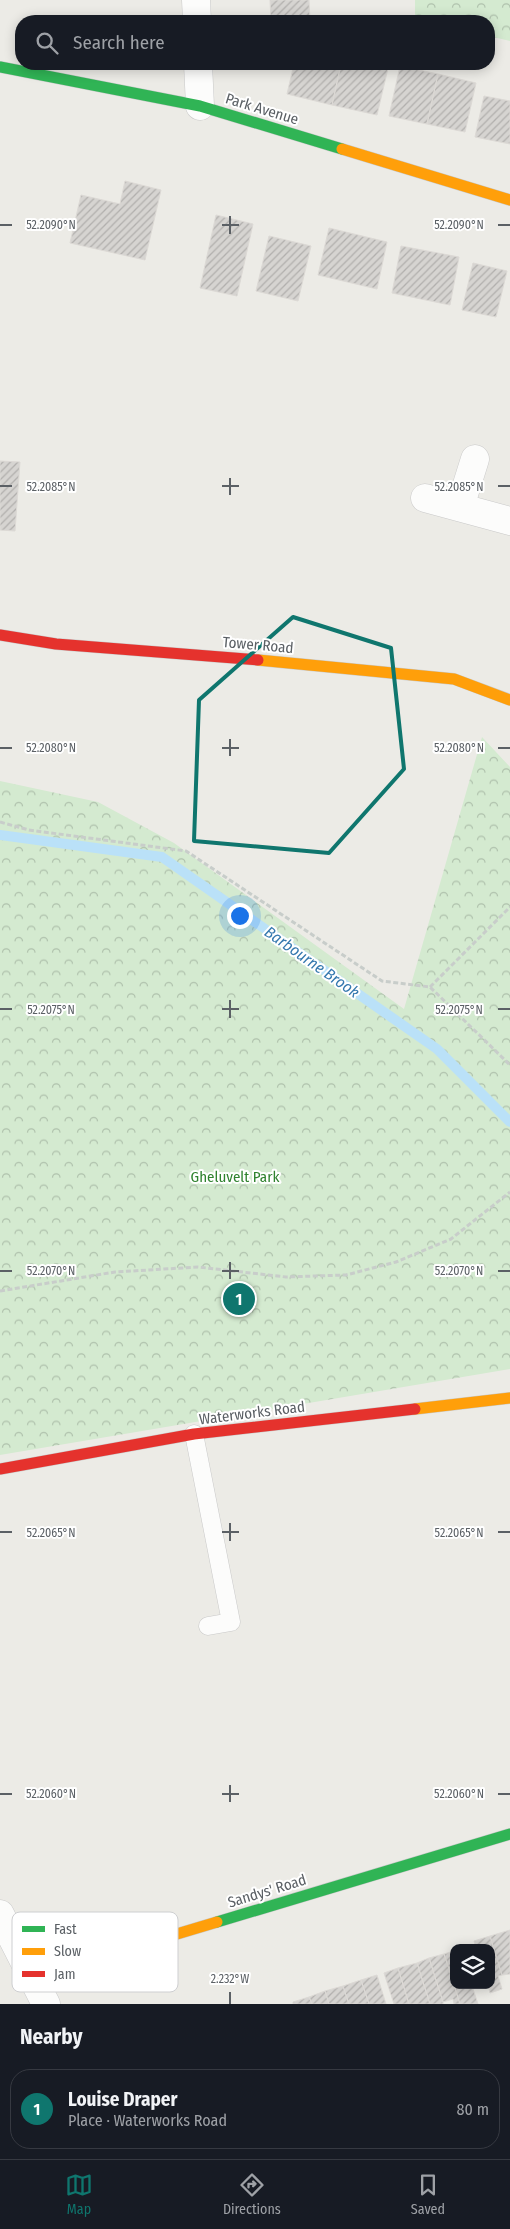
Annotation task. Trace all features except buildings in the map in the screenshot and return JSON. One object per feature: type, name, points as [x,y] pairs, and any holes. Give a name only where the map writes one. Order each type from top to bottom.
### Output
[{"type":"street","points":[[196,0],[197,15]]},
{"type":"street","name":"Park Avenue","points":[[0,66],[15,69]]},
{"type":"street","name":"Park Avenue","points":[[20,70],[200,106],[510,200]]},
{"type":"street","points":[[198,70],[200,106]]},
{"type":"street","points":[[460,507],[476,459]]},
{"type":"street","points":[[425,498],[510,521]]},
{"type":"street","name":"Tower Road","points":[[0,635],[56,644],[300,663],[454,679],[510,700]]},
{"type":"street","name":"Waterworks Road","points":[[0,1469],[194,1434],[510,1398]]},
{"type":"street","name":"Sandys' Road","points":[[178,1934],[510,1834]]},
{"type":"street","points":[[0,1914],[12,1937]]},
{"type":"street","points":[[40,1992],[46,2004]]},
{"type":"lane","points":[[194,1434],[231,1622],[208,1626]]},
{"type":"path","points":[[0,822],[29,830],[186,851],[382,981],[430,987],[510,1065]]},
{"type":"path","points":[[430,987],[510,907]]},
{"type":"path","points":[[0,1291],[115,1272],[198,1267],[286,1277],[346,1275],[396,1262],[451,1239],[510,1192]]},
{"type":"highlighted area","points":[[293,617],[391,648],[404,769],[329,853],[194,841],[199,700]]},
{"type":"green space","points":[[415,0],[510,0],[510,41],[495,37],[495,15],[415,15]]},
{"type":"green space","name":"Gheluvelt Park","points":[[482,737],[510,767],[510,1369],[0,1455],[0,781],[98,802],[174,843],[404,1009]]},
{"type":"waterway","name":"Barbourne Brook","points":[[0,835],[162,857],[437,1049],[510,1122]]},
{"type":"traffic: fast","points":[[0,67],[15,70]]},
{"type":"traffic: fast","points":[[15,70],[200,106],[342,149]]},
{"type":"traffic: fast","points":[[217,1922],[510,1834]]},
{"type":"traffic: slow","points":[[342,149],[510,200]]},
{"type":"traffic: slow","points":[[258,660],[454,679],[510,700]]},
{"type":"traffic: slow","points":[[415,1409],[510,1398]]},
{"type":"traffic: slow","points":[[178,1934],[217,1922]]},
{"type":"traffic: jam","points":[[0,635],[56,644],[258,660]]},
{"type":"traffic: jam","points":[[0,1469],[194,1434],[415,1409]]},
{"type":"place","name":"Louise Draper","points":[[239,1299]]}]
